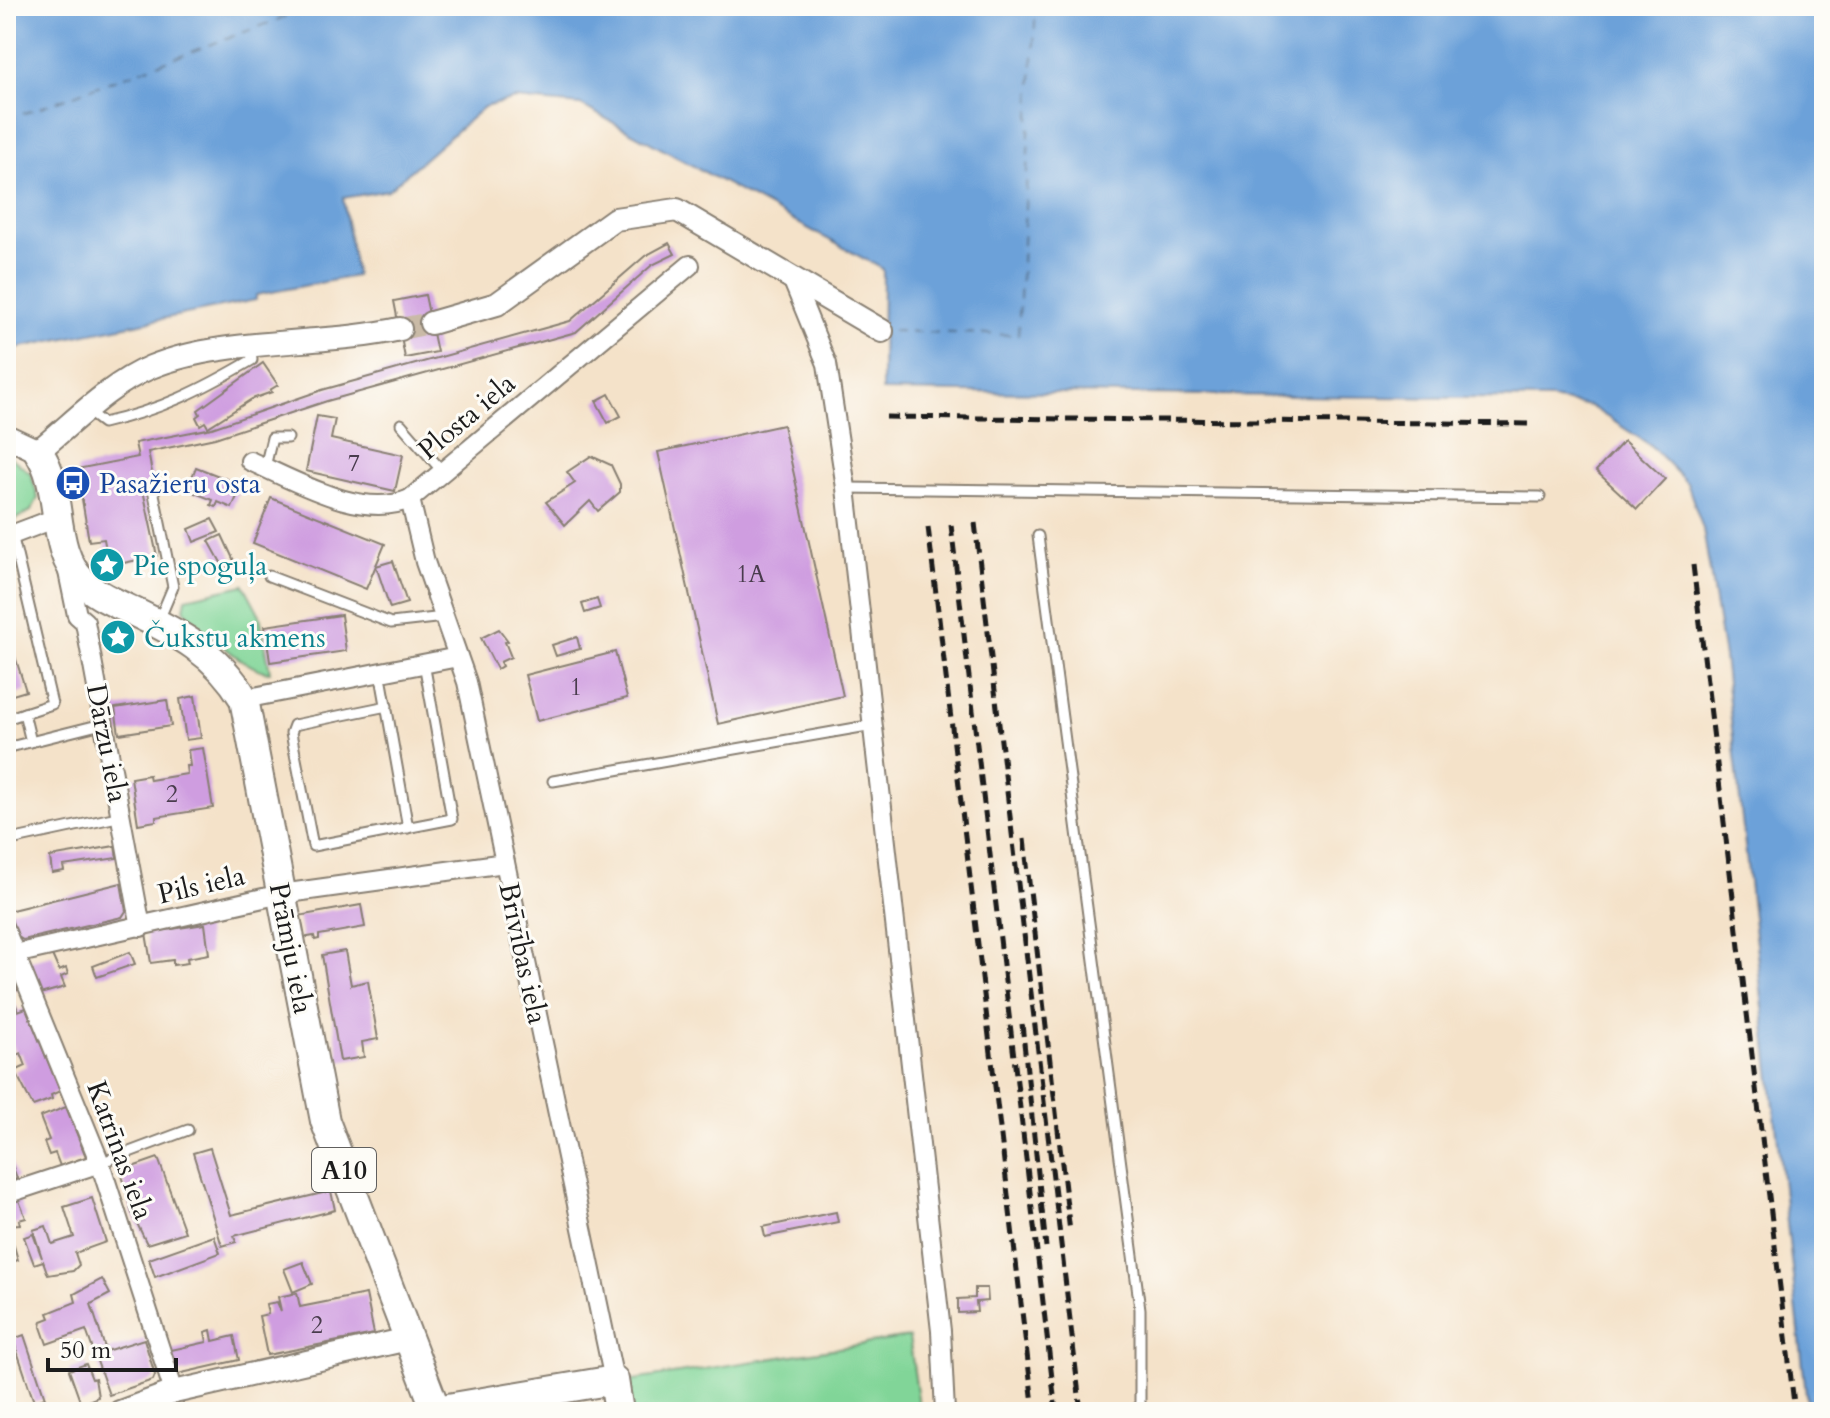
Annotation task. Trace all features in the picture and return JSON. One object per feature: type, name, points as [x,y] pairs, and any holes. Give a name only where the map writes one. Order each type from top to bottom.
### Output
[{"type":"main road","name":"Dārzu iela","points":[[43,459],[59,517],[66,560]]},
{"type":"main road","name":"Prāmju iela","points":[[66,560],[82,582],[105,598],[158,623],[213,657],[244,699],[325,1121],[408,1339],[431,1411]]},
{"type":"main road","name":"A10","points":[[431,1411],[547,1401],[614,1380]]},
{"type":"main road","name":"Brīvības iela","points":[[614,1380],[619,1412]]},
{"type":"street","points":[[431,323],[497,304],[615,219],[677,210],[882,331]]},
{"type":"street","name":"Plosta iela","points":[[257,464],[363,507],[392,507],[410,499],[690,265]]},
{"type":"street","points":[[791,276],[827,364],[846,488],[941,1331],[945,1412]]},
{"type":"street","points":[[6,436],[43,459],[87,411],[126,380],[152,366],[251,347],[400,329]]},
{"type":"street","name":"Brīvības iela","points":[[410,499],[425,562],[467,682],[614,1380]]},
{"type":"street","points":[[9,536],[59,517]]},
{"type":"street","name":"Dārzu iela","points":[[66,560],[77,615],[85,622],[106,723],[141,927]]},
{"type":"street","points":[[85,622],[105,598]]},
{"type":"street","points":[[244,699],[458,657]]},
{"type":"street","name":"Pils iela","points":[[10,956],[281,894],[505,863]]},
{"type":"street","name":"Katrīnas iela","points":[[6,932],[10,956],[100,1163],[174,1392]]},
{"type":"street","points":[[6,1194],[100,1163]]},
{"type":"street","points":[[120,1412],[174,1392],[408,1339]]},
{"type":"lane","points":[[87,411],[103,423],[159,409],[193,395],[252,360],[251,347]]},
{"type":"lane","points":[[401,424],[443,472]]},
{"type":"lane","points":[[257,464],[272,438],[288,438]]},
{"type":"lane","points":[[846,488],[1540,497]]},
{"type":"lane","points":[[154,494],[173,587],[158,623]]},
{"type":"lane","points":[[6,719],[52,704],[9,536]]},
{"type":"lane","points":[[1038,536],[1140,1309],[1140,1412]]},
{"type":"lane","points":[[269,576],[391,623],[444,617]]},
{"type":"lane","points":[[387,706],[294,725],[291,733],[313,846],[452,819],[424,663]]},
{"type":"lane","points":[[380,671],[408,828]]},
{"type":"lane","points":[[24,713],[31,742]]},
{"type":"lane","points":[[6,748],[106,723]]},
{"type":"lane","points":[[553,781],[873,725]]},
{"type":"lane","points":[[6,841],[122,816]]},
{"type":"lane","points":[[100,1163],[188,1130]]},
{"type":"green space","points":[[6,453],[31,474],[38,498],[31,511],[6,524]]},
{"type":"green space","points":[[244,585],[260,615],[270,672],[237,657],[211,637],[184,609],[186,598]]},
{"type":"green space","points":[[909,1337],[920,1412],[631,1412],[627,1381]]},
{"type":"water","points":[[6,6],[1824,6],[1824,1412],[1808,1412],[1724,657],[1703,529],[1687,483],[1650,445],[1590,406],[1551,399],[882,391],[883,269],[581,105],[515,99],[484,107],[388,190],[343,198],[356,276],[256,295],[256,300],[6,350]]},
{"type":"building","points":[[669,243],[675,254],[652,265],[576,332],[327,401],[215,438],[148,452],[155,488],[143,490],[157,556],[109,566],[104,539],[89,541],[77,469],[138,457],[135,443],[212,428],[322,390],[570,321],[645,256]]},
{"type":"building","points":[[425,295],[437,352],[405,358],[394,301]]},
{"type":"building","points":[[263,363],[278,385],[270,390],[272,392],[252,399],[208,427],[205,422],[200,425],[196,417],[200,414],[198,410]]},
{"type":"building","points":[[609,394],[621,416],[608,423],[596,401]]},
{"type":"building","points":[[317,416],[335,419],[331,439],[403,455],[395,491],[306,471]]},
{"type":"building","points":[[783,425],[843,696],[718,724],[658,452]]},
{"type":"building","points":[[1624,441],[1665,479],[1637,509],[1596,471]]},
{"type":"building","points":[[591,456],[611,465],[620,484],[620,492],[598,511],[590,501],[565,525],[546,502],[575,483],[567,472]]},
{"type":"building","points":[[196,467],[242,485],[232,508],[218,502],[216,507],[211,505],[213,500],[187,490]]},
{"type":"building","points":[[271,498],[385,544],[366,589],[253,543]]},
{"type":"building","points":[[212,519],[219,532],[194,542],[189,529]]},
{"type":"building","points":[[222,535],[235,563],[224,568],[209,541]]},
{"type":"building","points":[[393,561],[407,603],[390,608],[376,566]]},
{"type":"building","points":[[597,599],[600,608],[585,613],[582,604]]},
{"type":"building","points":[[341,615],[346,651],[270,662],[265,626]]},
{"type":"building","points":[[6,628],[26,691],[6,697]]},
{"type":"building","points":[[499,629],[508,641],[505,642],[511,657],[500,662],[502,666],[497,669],[481,638]]},
{"type":"building","points":[[577,637],[580,649],[556,656],[552,645]]},
{"type":"building","points":[[615,652],[627,698],[537,721],[525,675]]},
{"type":"building","points":[[195,696],[201,738],[186,740],[180,699]]},
{"type":"building","points":[[167,700],[171,726],[119,734],[115,708]]},
{"type":"building","points":[[203,748],[213,808],[156,817],[156,821],[138,824],[131,778],[149,775],[150,780],[187,774],[186,766],[190,766],[188,750]]},
{"type":"building","points":[[115,846],[117,858],[63,866],[64,871],[52,873],[50,857]]},
{"type":"building","points":[[121,883],[126,911],[122,917],[23,940],[18,937],[8,911]]},
{"type":"building","points":[[361,905],[365,927],[319,935],[319,939],[315,940],[314,936],[302,938],[298,916]]},
{"type":"building","points":[[205,924],[209,954],[187,958],[188,963],[173,965],[173,960],[151,963],[146,933]]},
{"type":"building","points":[[345,951],[351,985],[368,981],[378,1039],[362,1042],[364,1057],[340,1061],[322,955]]},
{"type":"building","points":[[130,952],[135,964],[97,977],[93,966]]},
{"type":"building","points":[[52,955],[59,971],[66,968],[68,974],[61,977],[65,987],[40,994],[27,961]]},
{"type":"building","points":[[6,968],[10,970],[18,990],[6,993]]},
{"type":"building","points":[[6,1002],[8,1008],[16,1005],[18,1011],[26,1008],[60,1091],[51,1095],[52,1099],[33,1106],[15,1071],[26,1066],[21,1053],[16,1055],[8,1035],[13,1033],[6,1017]]},
{"type":"building","points":[[66,1107],[86,1157],[60,1166],[55,1153],[49,1155],[44,1142],[49,1140],[40,1117]]},
{"type":"building","points":[[210,1148],[231,1215],[331,1191],[335,1210],[234,1236],[236,1242],[222,1246],[193,1153]]},
{"type":"building","points":[[6,1149],[17,1178],[9,1180],[6,1171]]},
{"type":"building","points":[[158,1158],[185,1232],[147,1244],[132,1213],[121,1171]]},
{"type":"building","points":[[18,1198],[26,1218],[19,1220],[20,1224],[6,1225],[6,1202]]},
{"type":"building","points":[[92,1198],[106,1242],[75,1253],[79,1265],[73,1271],[48,1275],[43,1261],[34,1264],[24,1237],[33,1234],[42,1258],[33,1230],[46,1226],[52,1244],[74,1237],[64,1207]]},
{"type":"building","points":[[836,1212],[838,1222],[765,1237],[763,1227]]},
{"type":"building","points":[[214,1236],[220,1253],[155,1277],[149,1259]]},
{"type":"building","points":[[14,1246],[18,1260],[6,1265],[6,1250]]},
{"type":"building","points":[[303,1262],[312,1284],[293,1292],[284,1269]]},
{"type":"building","points":[[102,1279],[110,1294],[91,1304],[106,1351],[144,1339],[155,1375],[153,1380],[109,1395],[86,1330],[47,1344],[41,1327],[42,1321],[50,1318],[48,1313],[76,1302],[74,1294]]},
{"type":"building","points":[[975,1288],[987,1288],[988,1301],[976,1302],[977,1312],[958,1313],[958,1299],[975,1298]]},
{"type":"building","points":[[297,1293],[300,1307],[366,1294],[374,1334],[267,1355],[259,1316],[268,1314],[266,1304],[277,1302],[281,1311],[278,1297]]},
{"type":"building","points":[[211,1330],[213,1341],[234,1336],[239,1360],[173,1375],[167,1351],[207,1342],[205,1332]]},
{"type":"building","points":[[24,1335],[45,1398],[34,1402],[13,1339]]},
{"type":"building","points":[[86,1364],[92,1379],[95,1378],[98,1397],[81,1404],[69,1370]]},
{"type":"ferry route","points":[[6,120],[315,6]]},
{"type":"ferry route","points":[[892,331],[1018,335],[1036,6]]},
{"type":"tunnel","points":[[400,329],[431,323]]},
{"type":"railway","points":[[886,417],[1530,424]]},
{"type":"railway","points":[[975,523],[1081,1412]]},
{"type":"railway","points":[[951,525],[1056,1412]]},
{"type":"railway","points":[[928,527],[1034,1412]]},
{"type":"railway","points":[[1693,565],[1795,1412]]},
{"type":"railway","points":[[1024,839],[1070,1232]]},
{"type":"railway","points":[[1022,1024],[1046,1247]]},
{"type":"place","name":"Pasažieru osta","points":[[73,483]]},
{"type":"place","name":"Pie spoguļa","points":[[107,565]]},
{"type":"place","name":"Čukstu akmens","points":[[118,637]]}]
